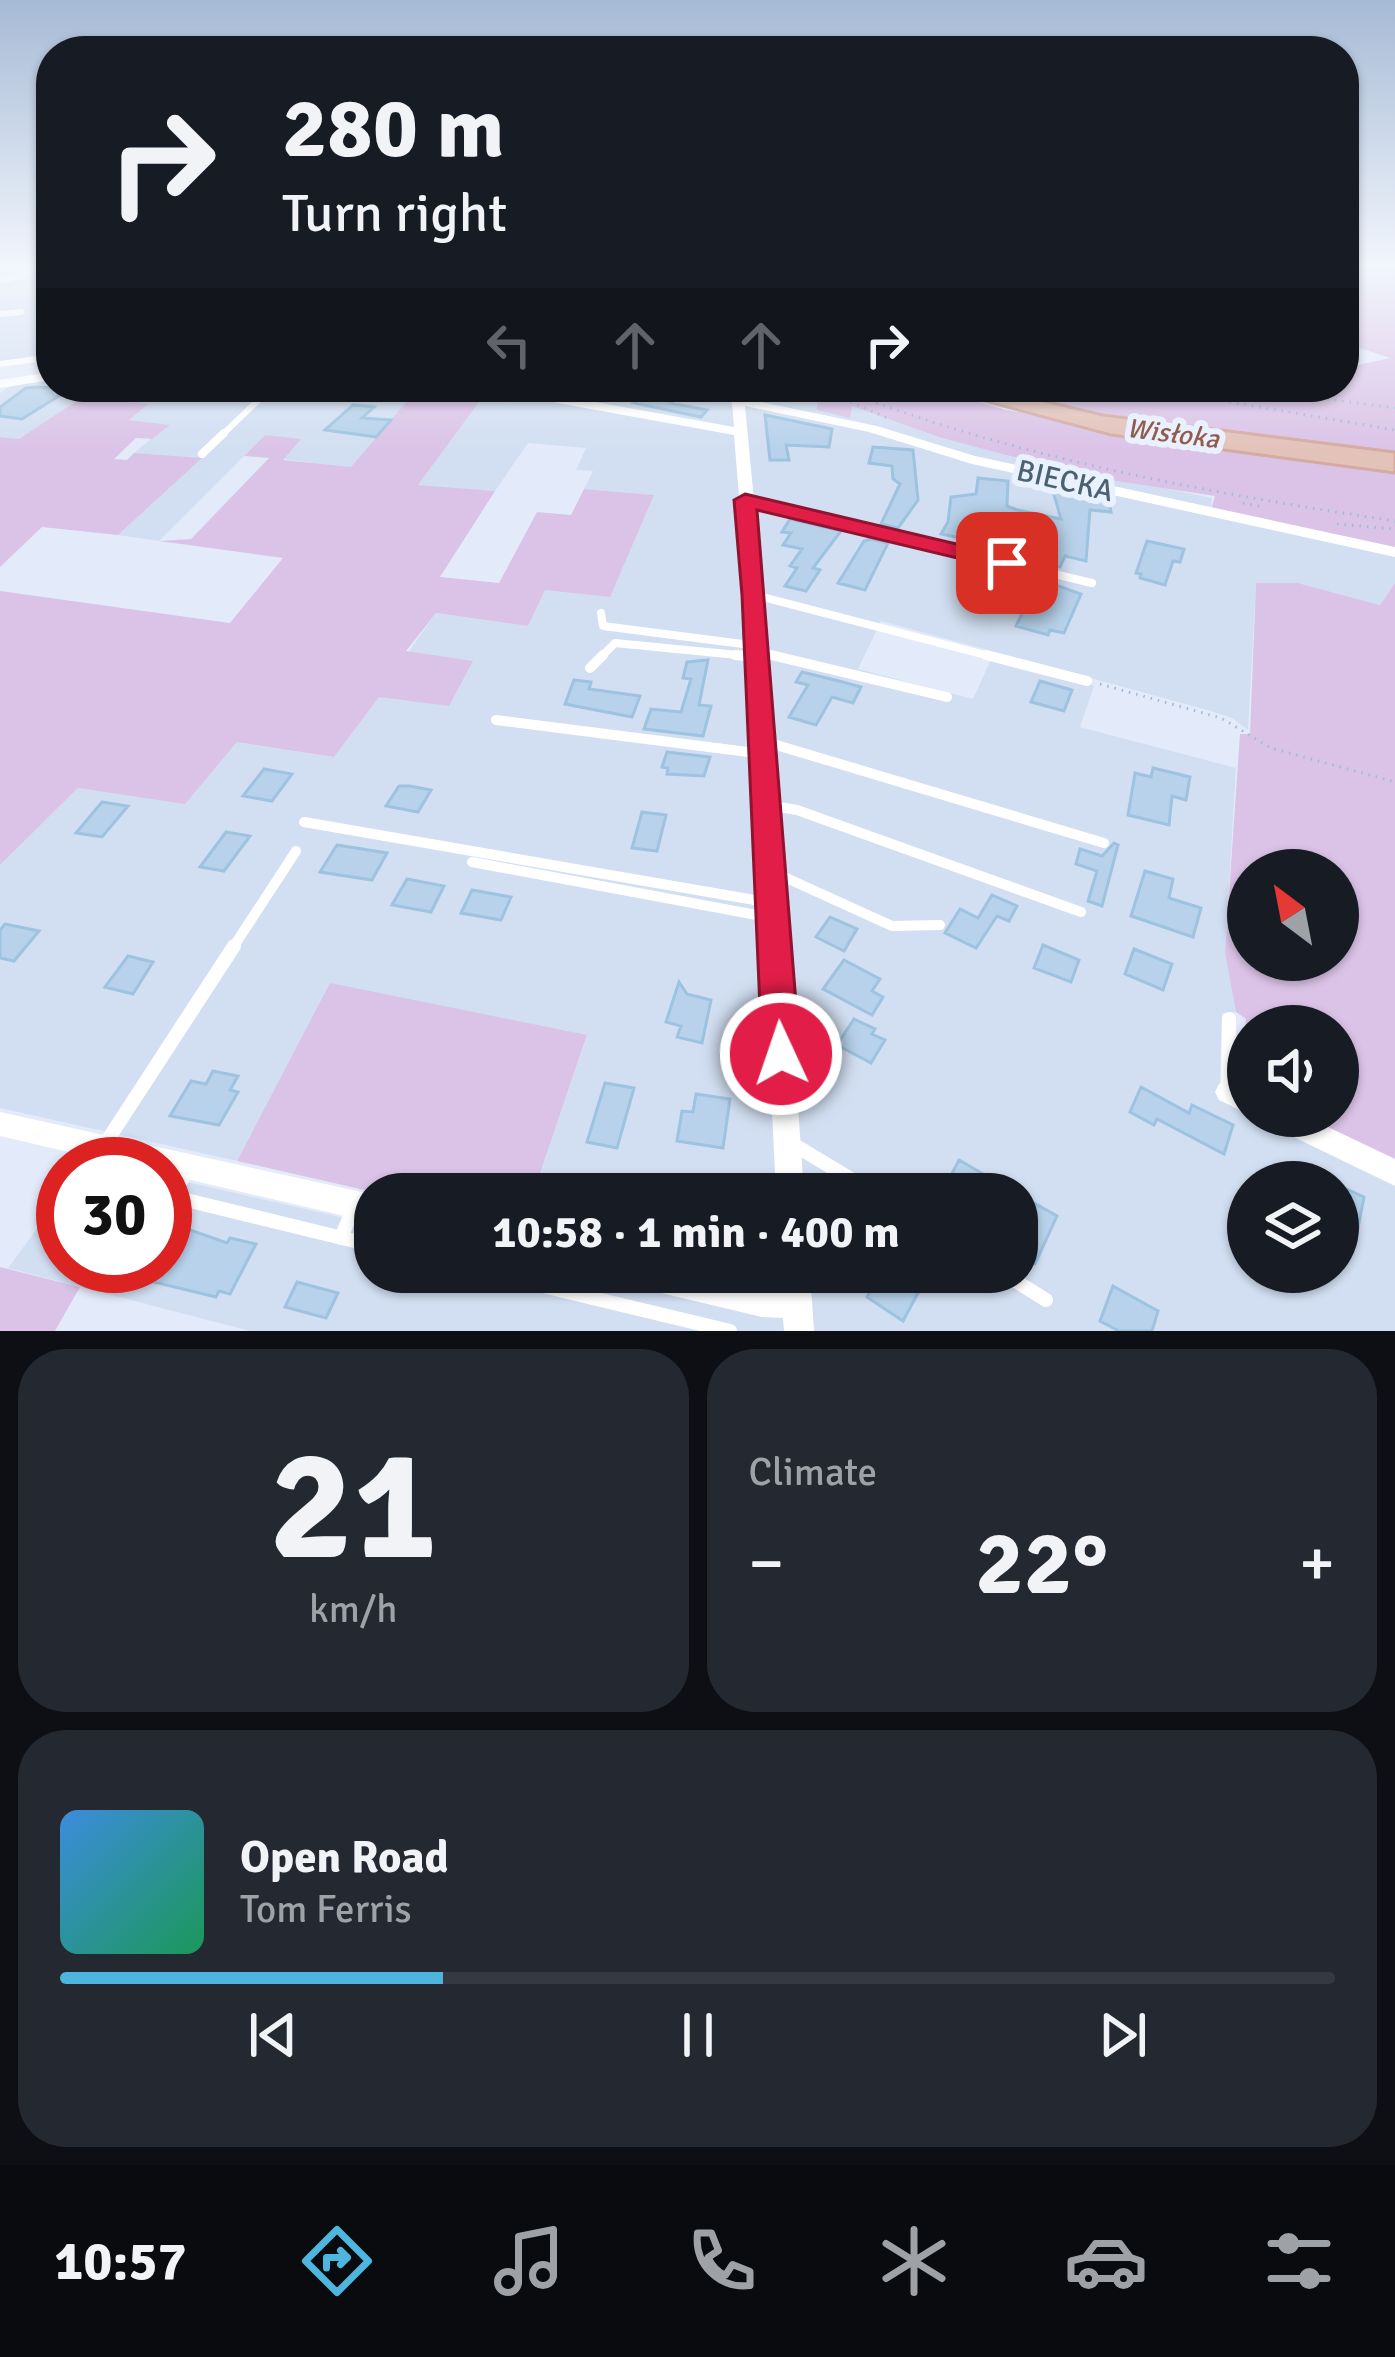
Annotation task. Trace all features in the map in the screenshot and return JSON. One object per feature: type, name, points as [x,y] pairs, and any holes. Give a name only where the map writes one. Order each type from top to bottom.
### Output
[{"type":"street","points":[[0,384],[36,378]]},
{"type":"street","points":[[574,402],[740,432]]},
{"type":"street","points":[[741,402],[788,1173]]},
{"type":"street","name":"BIECKA","points":[[771,402],[1035,475],[1395,552]]},
{"type":"street","points":[[0,1124],[56,1137]]},
{"type":"street","points":[[1320,1137],[1395,1174]]},
{"type":"street","points":[[192,1168],[354,1204]]},
{"type":"street","points":[[724,1293],[762,1302],[797,1302]]},
{"type":"lane","points":[[0,364],[36,359]]},
{"type":"lane","points":[[202,454],[256,402]]},
{"type":"lane","points":[[745,500],[1092,583]]},
{"type":"lane","points":[[755,595],[1087,681]]},
{"type":"lane","points":[[601,613],[604,626],[615,629],[758,652],[947,698]]},
{"type":"lane","points":[[590,668],[615,643],[758,652]]},
{"type":"lane","points":[[496,720],[764,748],[1104,843]]},
{"type":"lane","points":[[767,806],[797,810],[1081,912]]},
{"type":"lane","points":[[304,821],[773,910]]},
{"type":"lane","points":[[110,1137],[296,850]]},
{"type":"lane","points":[[472,862],[773,910]]},
{"type":"lane","points":[[771,871],[892,926],[940,925]]},
{"type":"lane","points":[[786,1140],[841,1173]]},
{"type":"lane","points":[[192,1201],[354,1241]]},
{"type":"lane","points":[[341,1238],[354,1221]]},
{"type":"lane","points":[[571,1293],[730,1331]]},
{"type":"lane","points":[[1035,1293],[1046,1300]]},
{"type":"path","points":[[852,402],[903,423]]},
{"type":"path","points":[[874,402],[1012,449],[1395,521]]},
{"type":"path","points":[[1230,402],[1395,430]]},
{"type":"path","points":[[1350,402],[1395,408]]},
{"type":"path","points":[[1109,478],[1272,509]]},
{"type":"path","points":[[1324,522],[1395,529]]},
{"type":"path","points":[[1087,681],[1220,718],[1271,748],[1395,782]]},
{"type":"shaded area","points":[[0,327],[36,327],[36,361],[0,366]]},
{"type":"shaded area","points":[[1359,327],[1395,327],[1395,452],[1103,415],[1048,402],[1359,402],[1359,365],[1390,358],[1359,348]]},
{"type":"shaded area","points":[[36,377],[36,402],[75,402],[19,440],[0,437],[0,393],[23,378]]},
{"type":"shaded area","points":[[75,402],[132,402],[148,404],[129,420],[170,425],[152,439],[136,438],[114,459],[127,460],[134,453],[202,458],[118,535],[42,527],[0,567],[0,437],[19,439]]},
{"type":"shaded area","points":[[126,402],[468,402],[351,468],[282,459],[300,440],[265,435],[159,541],[118,535],[200,459],[134,453],[168,425],[127,420],[147,405]]},
{"type":"shaded area","points":[[406,402],[479,402],[418,485],[495,491],[440,577],[499,583],[537,512],[571,515],[584,489],[654,495],[610,597],[545,590],[528,626],[436,613],[406,651],[473,661],[449,706],[379,697],[334,757],[237,742],[185,804],[78,788],[0,865],[0,591],[230,623],[283,558],[159,541],[191,539],[269,458],[244,456],[265,435],[301,439],[283,460],[351,467]]},
{"type":"shaded area","points":[[479,402],[899,402],[1037,462],[1212,498],[1211,509],[1395,549],[1395,583],[1380,605],[1298,583],[1256,583],[1248,730],[1232,718],[1204,709],[881,621],[858,669],[973,699],[992,657],[1094,686],[1080,727],[1236,768],[1231,849],[1227,849],[1225,953],[1235,1005],[1227,1005],[1227,1013],[1222,1013],[1219,1095],[1227,1099],[1227,1137],[1300,1137],[1348,1161],[1227,1161],[1227,1293],[1359,1293],[1359,1167],[1395,1185],[1395,1331],[250,1331],[104,1293],[192,1293],[192,1183],[354,1220],[354,1293],[1038,1293],[1038,1173],[540,1173],[587,1036],[331,984],[237,1161],[192,1151],[192,1137],[130,1137],[0,1108],[0,865],[78,788],[185,803],[237,742],[334,757],[436,613],[528,626],[544,590],[653,495],[584,489],[593,471],[576,470],[586,448],[528,443],[495,491],[417,486]]},
{"type":"shaded area","points":[[817,402],[980,402],[1395,473],[1395,549],[1211,510],[1215,496],[1090,477],[942,438],[852,406],[850,418],[817,410]]},
{"type":"shaded area","points":[[1256,583],[1298,583],[1380,605],[1395,583],[1395,1162],[1343,1137],[1359,1137],[1359,1005],[1235,1005],[1230,981],[1359,981],[1359,849],[1232,849],[1240,734],[1250,734]]},
{"type":"shaded area","points":[[330,983],[587,1035],[540,1173],[354,1173],[354,1188],[237,1161]]},
{"type":"shaded area","points":[[36,1230],[36,1275],[8,1268]]},
{"type":"shaded area","points":[[0,1267],[36,1276],[36,1293],[77,1293],[55,1331],[0,1331]]},
{"type":"water","name":"Wisłoka","points":[[988,402],[1048,402],[1103,415],[1395,452],[1395,473],[1111,435]]},
{"type":"building","points":[[36,387],[36,402],[49,402],[22,419],[0,416],[0,407],[26,388]]},
{"type":"building","points":[[672,402],[707,410],[701,417],[634,403]]},
{"type":"building","points":[[353,405],[374,407],[362,418],[391,420],[376,437],[325,430]]},
{"type":"building","points":[[765,415],[832,429],[829,447],[786,445],[789,460],[770,460]]},
{"type":"building","points":[[873,447],[913,450],[918,500],[898,528],[881,524],[900,484],[893,479],[892,466],[869,463]]},
{"type":"building","points":[[978,478],[1008,481],[1007,506],[1017,510],[1061,519],[1053,491],[1065,491],[1109,499],[1111,512],[1090,510],[1086,561],[1065,556],[1060,567],[1047,564],[1049,559],[983,545],[990,531],[970,521],[961,538],[941,534],[948,522],[951,497],[976,494]]},
{"type":"building","points":[[790,519],[841,531],[813,568],[820,570],[806,591],[785,586],[797,568],[790,566],[802,549],[783,545],[791,533],[782,532]]},
{"type":"building","points":[[864,541],[888,543],[865,590],[838,583]]},
{"type":"building","points":[[1147,541],[1184,549],[1180,562],[1173,561],[1165,585],[1136,573]]},
{"type":"building","points":[[1039,579],[1081,594],[1064,633],[1050,630],[1048,635],[1016,626]]},
{"type":"building","points":[[708,660],[699,705],[711,706],[703,736],[644,729],[651,709],[681,712],[691,679],[683,678],[687,662]]},
{"type":"building","points":[[802,672],[861,687],[853,703],[832,697],[816,725],[789,717],[808,685],[796,682]]},
{"type":"building","points":[[574,680],[591,682],[589,689],[640,696],[632,717],[565,704]]},
{"type":"building","points":[[1040,681],[1072,690],[1064,711],[1031,702]]},
{"type":"building","points":[[667,752],[710,757],[704,776],[667,774],[668,768],[662,767]]},
{"type":"building","points":[[1153,768],[1190,777],[1186,800],[1172,796],[1169,825],[1128,815],[1135,773],[1151,777]]},
{"type":"building","points":[[264,769],[292,774],[272,801],[243,796]]},
{"type":"building","points":[[399,786],[431,790],[418,812],[386,806]]},
{"type":"building","points":[[102,802],[128,806],[102,837],[76,833]]},
{"type":"building","points":[[642,812],[666,815],[657,851],[632,848]]},
{"type":"building","points":[[226,832],[250,836],[224,871],[200,867]]},
{"type":"building","points":[[1114,843],[1118,845],[1102,906],[1088,901],[1097,871],[1076,864],[1080,849],[1102,856]]},
{"type":"building","points":[[337,845],[387,853],[372,880],[320,872]]},
{"type":"building","points":[[1145,871],[1173,879],[1169,898],[1201,908],[1193,937],[1131,916]]},
{"type":"building","points":[[407,879],[444,886],[431,912],[392,905]]},
{"type":"building","points":[[472,890],[511,897],[501,920],[461,913]]},
{"type":"building","points":[[992,895],[1017,906],[1009,921],[997,916],[976,948],[945,933],[960,909],[978,918]]},
{"type":"building","points":[[830,917],[857,929],[844,951],[816,937]]},
{"type":"building","points":[[5,924],[39,931],[14,961],[0,958],[0,930]]},
{"type":"building","points":[[1043,945],[1079,960],[1071,982],[1034,968]]},
{"type":"building","points":[[1134,949],[1172,964],[1163,990],[1125,974]]},
{"type":"building","points":[[128,956],[153,962],[133,994],[105,987]]},
{"type":"building","points":[[844,960],[880,979],[872,991],[883,997],[872,1015],[823,989]]},
{"type":"building","points":[[679,982],[687,994],[711,1000],[702,1043],[677,1037],[681,1026],[666,1022]]},
{"type":"building","points":[[854,1019],[885,1040],[871,1063],[837,1045]]},
{"type":"building","points":[[213,1071],[238,1076],[230,1090],[238,1092],[219,1125],[170,1116],[191,1081],[206,1084]]},
{"type":"building","points":[[605,1083],[634,1088],[617,1148],[587,1142]]},
{"type":"building","points":[[1141,1087],[1189,1113],[1192,1105],[1227,1122],[1229,1137],[1224,1154],[1157,1119],[1154,1125],[1130,1112]]},
{"type":"building","points":[[696,1094],[730,1099],[723,1148],[677,1141],[682,1111],[693,1112]]},
{"type":"building","points":[[959,1160],[982,1173],[952,1173]]},
{"type":"building","points":[[1038,1205],[1057,1216],[1038,1257]]},
{"type":"building","points":[[192,1231],[227,1243],[230,1238],[256,1244],[230,1294],[219,1291],[216,1297],[192,1291]]},
{"type":"building","points":[[297,1282],[338,1293],[326,1318],[285,1307]]},
{"type":"building","points":[[1113,1286],[1158,1311],[1152,1331],[1119,1331],[1100,1321]]},
{"type":"building","points":[[869,1293],[918,1293],[903,1321],[867,1297]]},
{"type":"route","points":[[781,1054],[755,595],[745,500],[1007,563]]}]
